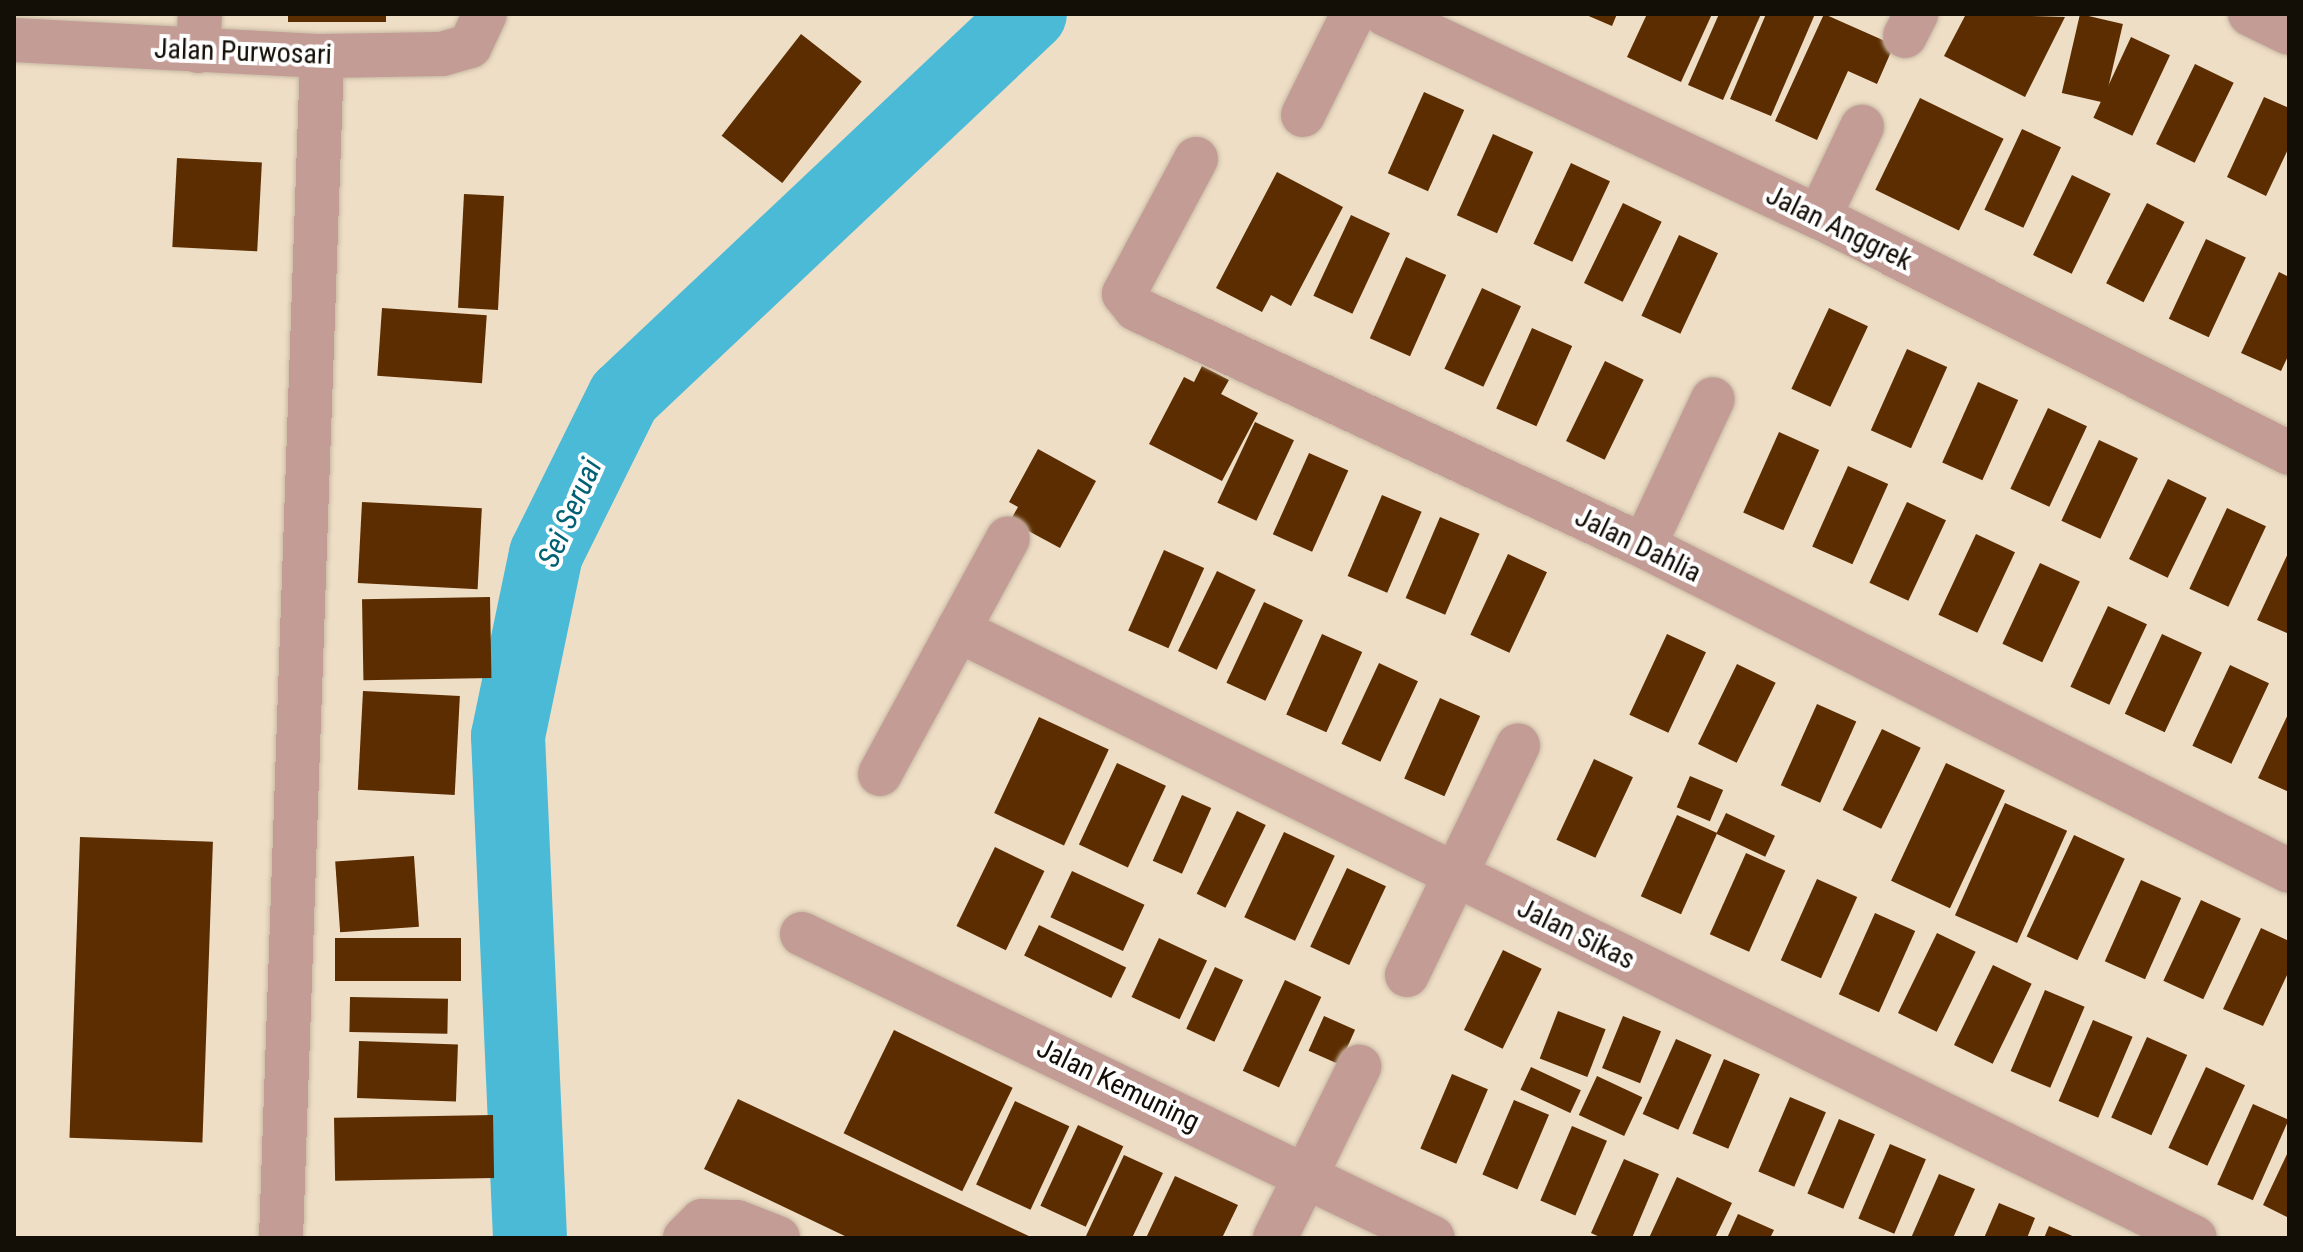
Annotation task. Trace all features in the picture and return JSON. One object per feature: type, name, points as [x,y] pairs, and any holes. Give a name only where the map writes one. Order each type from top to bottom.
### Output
[{"type":"street","points":[[1303,115],[1353,14]]},
{"type":"street","name":"Jalan Anggrek","points":[[1385,14],[1819,217],[2289,453]]},
{"type":"street","points":[[2250,14],[2289,33]]},
{"type":"street","name":"Jalan Purwosari","points":[[14,40],[93,29],[199,32],[322,56],[442,54],[477,30]]},
{"type":"street","points":[[281,1238],[322,56]]},
{"type":"street","points":[[1819,217],[1862,127]]},
{"type":"street","name":"Jalan Dahlia","points":[[1196,159],[1124,294],[1129,305],[1644,546],[2289,871]]},
{"type":"street","points":[[1644,546],[1713,399]]},
{"type":"street","points":[[880,774],[1008,538]]},
{"type":"street","name":"Jalan Sikas","points":[[958,630],[2195,1238]]},
{"type":"street","points":[[1407,975],[1518,745]]},
{"type":"street","name":"Jalan Kemuning","points":[[802,934],[1433,1238]]},
{"type":"street","points":[[1275,1238],[1359,1067]]},
{"type":"street","points":[[693,1230],[737,1222],[778,1238]]},
{"type":"building","points":[[288,14],[386,14],[386,22],[288,22]]},
{"type":"building","points":[[1584,14],[1617,14],[1612,26]]},
{"type":"building","points":[[1647,14],[1712,14],[1681,82],[1627,57]]},
{"type":"building","points":[[1719,14],[1761,14],[1723,100],[1688,85]]},
{"type":"building","points":[[1766,14],[1815,14],[1771,116],[1730,99]]},
{"type":"building","points":[[1824,14],[1894,45],[1877,84],[1848,71],[1817,140],[1775,121]]},
{"type":"building","points":[[1966,14],[2065,17],[2025,97],[1944,56]]},
{"type":"building","points":[[2080,14],[2123,24],[2105,103],[2062,93]]},
{"type":"building","points":[[801,34],[862,81],[782,183],[722,136]]},
{"type":"building","points":[[2131,37],[2170,55],[2132,136],[2093,118]]},
{"type":"building","points":[[2195,64],[2234,83],[2195,163],[2156,144]]},
{"type":"building","points":[[1424,92],[1464,110],[1428,191],[1388,173]]},
{"type":"building","points":[[2264,97],[2289,108],[2289,147],[2266,196],[2227,177]]},
{"type":"building","points":[[1920,98],[2004,139],[1959,230],[1875,190]]},
{"type":"building","points":[[2022,129],[2061,147],[2023,228],[1984,210]]},
{"type":"building","points":[[1493,134],[1533,152],[1497,233],[1457,215]]},
{"type":"building","points":[[177,158],[262,162],[257,251],[172,247]]},
{"type":"building","points":[[1571,163],[1610,181],[1572,262],[1533,244]]},
{"type":"building","points":[[1277,172],[1343,207],[1291,306],[1271,295],[1262,312],[1216,288]]},
{"type":"building","points":[[2072,175],[2111,194],[2072,274],[2033,255]]},
{"type":"building","points":[[464,194],[504,196],[498,310],[458,308]]},
{"type":"building","points":[[1623,203],[1662,222],[1623,302],[1584,283]]},
{"type":"building","points":[[2147,203],[2184,222],[2144,302],[2106,283]]},
{"type":"building","points":[[1351,215],[1390,233],[1352,314],[1313,296]]},
{"type":"building","points":[[1679,235],[1718,253],[1680,334],[1641,316]]},
{"type":"building","points":[[2206,239],[2246,258],[2209,337],[2169,319]]},
{"type":"building","points":[[1406,257],[1446,275],[1410,356],[1370,338]]},
{"type":"building","points":[[2279,272],[2289,277],[2289,354],[2281,371],[2241,353]]},
{"type":"building","points":[[1482,288],[1521,306],[1483,387],[1444,369]]},
{"type":"building","points":[[382,308],[487,315],[482,383],[377,376]]},
{"type":"building","points":[[1829,308],[1868,326],[1830,407],[1791,389]]},
{"type":"building","points":[[1532,328],[1572,346],[1536,426],[1496,408]]},
{"type":"building","points":[[1907,349],[1947,367],[1911,448],[1871,430]]},
{"type":"building","points":[[1605,361],[1644,380],[1605,460],[1566,441]]},
{"type":"building","points":[[1202,366],[1229,380],[1221,394],[1258,413],[1222,481],[1149,444],[1184,377],[1194,382]]},
{"type":"building","points":[[1978,382],[2018,400],[1982,480],[1942,462]]},
{"type":"building","points":[[2048,408],[2087,426],[2049,507],[2010,489]]},
{"type":"building","points":[[1255,422],[1294,440],[1256,521],[1217,503]]},
{"type":"building","points":[[1779,432],[1819,450],[1783,530],[1743,512]]},
{"type":"building","points":[[2099,440],[2138,458],[2100,539],[2061,521]]},
{"type":"building","points":[[1038,449],[1096,481],[1060,548],[1010,521],[1018,507],[1009,502]]},
{"type":"building","points":[[1309,453],[1348,470],[1312,552],[1273,534]]},
{"type":"building","points":[[1848,466],[1888,484],[1852,564],[1812,546]]},
{"type":"building","points":[[2168,479],[2207,498],[2168,578],[2129,559]]},
{"type":"building","points":[[1382,495],[1422,512],[1387,593],[1348,576]]},
{"type":"building","points":[[362,502],[482,508],[478,589],[358,583]]},
{"type":"building","points":[[1907,502],[1946,520],[1908,601],[1869,583]]},
{"type":"building","points":[[2227,508],[2266,526],[2228,607],[2189,589]]},
{"type":"building","points":[[1440,517],[1480,534],[1445,615],[1406,598]]},
{"type":"building","points":[[1976,534],[2015,552],[1977,633],[1938,615]]},
{"type":"building","points":[[1164,550],[1204,568],[1168,648],[1128,630]]},
{"type":"building","points":[[2289,551],[2289,634],[2257,620]]},
{"type":"building","points":[[1508,554],[1547,572],[1509,653],[1470,635]]},
{"type":"building","points":[[2040,563],[2080,582],[2042,662],[2002,644]]},
{"type":"building","points":[[1217,571],[1256,590],[1217,670],[1178,651]]},
{"type":"building","points":[[490,597],[491,678],[363,680],[362,599]]},
{"type":"building","points":[[1264,602],[1303,620],[1265,701],[1226,683]]},
{"type":"building","points":[[2108,606],[2147,624],[2109,705],[2070,687]]},
{"type":"building","points":[[1322,634],[1362,652],[1326,732],[1286,714]]},
{"type":"building","points":[[1667,634],[1706,652],[1668,733],[1629,715]]},
{"type":"building","points":[[2162,634],[2202,653],[2165,732],[2125,714]]},
{"type":"building","points":[[1379,663],[1418,681],[1380,762],[1341,744]]},
{"type":"building","points":[[1737,664],[1776,683],[1737,763],[1698,744]]},
{"type":"building","points":[[2230,665],[2269,683],[2231,764],[2192,746]]},
{"type":"building","points":[[363,691],[460,696],[455,795],[358,790]]},
{"type":"building","points":[[1440,698],[1480,716],[1444,796],[1404,778]]},
{"type":"building","points":[[1817,704],[1856,721],[1820,803],[1781,785]]},
{"type":"building","points":[[2289,712],[2289,792],[2258,778]]},
{"type":"building","points":[[1039,717],[1109,750],[1064,846],[994,813]]},
{"type":"building","points":[[1882,729],[1921,748],[1881,829],[1843,810]]},
{"type":"building","points":[[1594,759],[1633,777],[1595,858],[1556,840]]},
{"type":"building","points":[[1117,763],[1166,786],[1128,867],[1079,845]]},
{"type":"building","points":[[1946,763],[2005,790],[1950,908],[1891,881]]},
{"type":"building","points":[[1690,776],[1723,790],[1710,821],[1677,807]]},
{"type":"building","points":[[1182,795],[1211,808],[1182,874],[1153,861]]},
{"type":"building","points":[[2005,803],[2067,831],[2017,943],[1955,915]]},
{"type":"building","points":[[1237,811],[1266,825],[1225,908],[1197,894]]},
{"type":"building","points":[[1726,813],[1775,836],[1765,857],[1716,834]]},
{"type":"building","points":[[1677,815],[1717,833],[1681,914],[1641,896]]},
{"type":"building","points":[[1284,832],[1335,856],[1295,941],[1244,917]]},
{"type":"building","points":[[2074,835],[2125,859],[2077,960],[2027,937]]},
{"type":"building","points":[[80,837],[213,842],[202,1142],[69,1138]]},
{"type":"building","points":[[995,847],[1044,871],[1006,950],[956,926]]},
{"type":"building","points":[[1746,853],[1785,870],[1749,952],[1710,934]]},
{"type":"building","points":[[414,856],[419,927],[340,932],[335,862]]},
{"type":"building","points":[[1347,868],[1386,886],[1349,965],[1310,947]]},
{"type":"building","points":[[1072,871],[1145,905],[1123,951],[1050,917]]},
{"type":"building","points":[[1817,879],[1857,897],[1821,978],[1781,960]]},
{"type":"building","points":[[2141,880],[2181,898],[2145,979],[2105,961]]},
{"type":"building","points":[[2201,900],[2241,919],[2203,999],[2163,981]]},
{"type":"building","points":[[1875,913],[1915,931],[1879,1012],[1839,994]]},
{"type":"building","points":[[1039,925],[1126,968],[1111,998],[1024,956]]},
{"type":"building","points":[[2261,928],[2289,941],[2289,971],[2263,1026],[2223,1009]]},
{"type":"building","points":[[1937,933],[1976,952],[1937,1032],[1898,1013]]},
{"type":"building","points":[[335,938],[461,938],[461,981],[335,981]]},
{"type":"building","points":[[1159,938],[1207,960],[1180,1019],[1132,997]]},
{"type":"building","points":[[1503,950],[1542,969],[1503,1049],[1464,1030]]},
{"type":"building","points":[[1993,965],[2032,984],[1993,1064],[1954,1045]]},
{"type":"building","points":[[1215,967],[1243,980],[1214,1042],[1186,1029]]},
{"type":"building","points":[[1285,980],[1321,997],[1279,1088],[1243,1071]]},
{"type":"building","points":[[2045,990],[2085,1007],[2050,1088],[2011,1071]]},
{"type":"building","points":[[350,997],[448,999],[447,1034],[349,1032]]},
{"type":"building","points":[[1558,1011],[1606,1029],[1587,1077],[1540,1059]]},
{"type":"building","points":[[1324,1016],[1355,1030],[1340,1065],[1309,1051]]},
{"type":"building","points":[[1623,1016],[1661,1031],[1640,1083],[1602,1068]]},
{"type":"building","points":[[2093,1020],[2133,1037],[2098,1118],[2059,1101]]},
{"type":"building","points":[[894,1030],[1013,1088],[962,1191],[844,1133]]},
{"type":"building","points":[[2147,1037],[2187,1055],[2151,1135],[2111,1117]]},
{"type":"building","points":[[1676,1039],[1712,1055],[1678,1130],[1643,1114]]},
{"type":"building","points":[[359,1041],[458,1044],[456,1101],[357,1098]]},
{"type":"building","points":[[1724,1059],[1760,1074],[1728,1149],[1692,1134]]},
{"type":"building","points":[[1531,1067],[1581,1090],[1570,1113],[1520,1090]]},
{"type":"building","points":[[2206,1067],[2245,1085],[2207,1166],[2168,1148]]},
{"type":"building","points":[[1452,1074],[1488,1089],[1456,1164],[1420,1149]]},
{"type":"building","points":[[1597,1076],[1642,1097],[1624,1136],[1579,1115]]},
{"type":"building","points":[[1790,1097],[1826,1112],[1794,1187],[1758,1172]]},
{"type":"building","points":[[738,1099],[1033,1238],[849,1238],[704,1169]]},
{"type":"building","points":[[1514,1100],[1549,1115],[1517,1189],[1482,1175]]},
{"type":"building","points":[[1015,1101],[1069,1126],[1030,1210],[976,1184]]},
{"type":"building","points":[[2253,1104],[2289,1120],[2253,1200],[2217,1184]]},
{"type":"building","points":[[493,1115],[494,1178],[335,1181],[334,1118]]},
{"type":"building","points":[[1839,1119],[1875,1134],[1843,1209],[1807,1194]]},
{"type":"building","points":[[1078,1125],[1123,1146],[1086,1227],[1040,1206]]},
{"type":"building","points":[[1572,1126],[1607,1141],[1575,1215],[1540,1201]]},
{"type":"building","points":[[1890,1144],[1926,1159],[1894,1234],[1858,1219]]},
{"type":"building","points":[[2289,1150],[2289,1218],[2263,1205]]},
{"type":"building","points":[[1124,1155],[1163,1173],[1132,1238],[1085,1238]]},
{"type":"building","points":[[1624,1159],[1659,1174],[1632,1238],[1602,1238],[1591,1233]]},
{"type":"building","points":[[1939,1174],[1975,1189],[1953,1238],[1911,1238]]},
{"type":"building","points":[[1175,1176],[1238,1205],[1222,1238],[1146,1238]]},
{"type":"building","points":[[1677,1177],[1732,1203],[1715,1238],[1649,1238]]},
{"type":"building","points":[[1999,1203],[2035,1218],[2027,1238],[1984,1238]]},
{"type":"building","points":[[1738,1214],[1774,1230],[1770,1238],[1727,1238]]},
{"type":"building","points":[[2049,1226],[2077,1238],[2044,1238]]},
{"type":"waterway","name":"Sei Seruai","points":[[530,1238],[508,736],[546,554],[624,397],[1030,14]]}]
